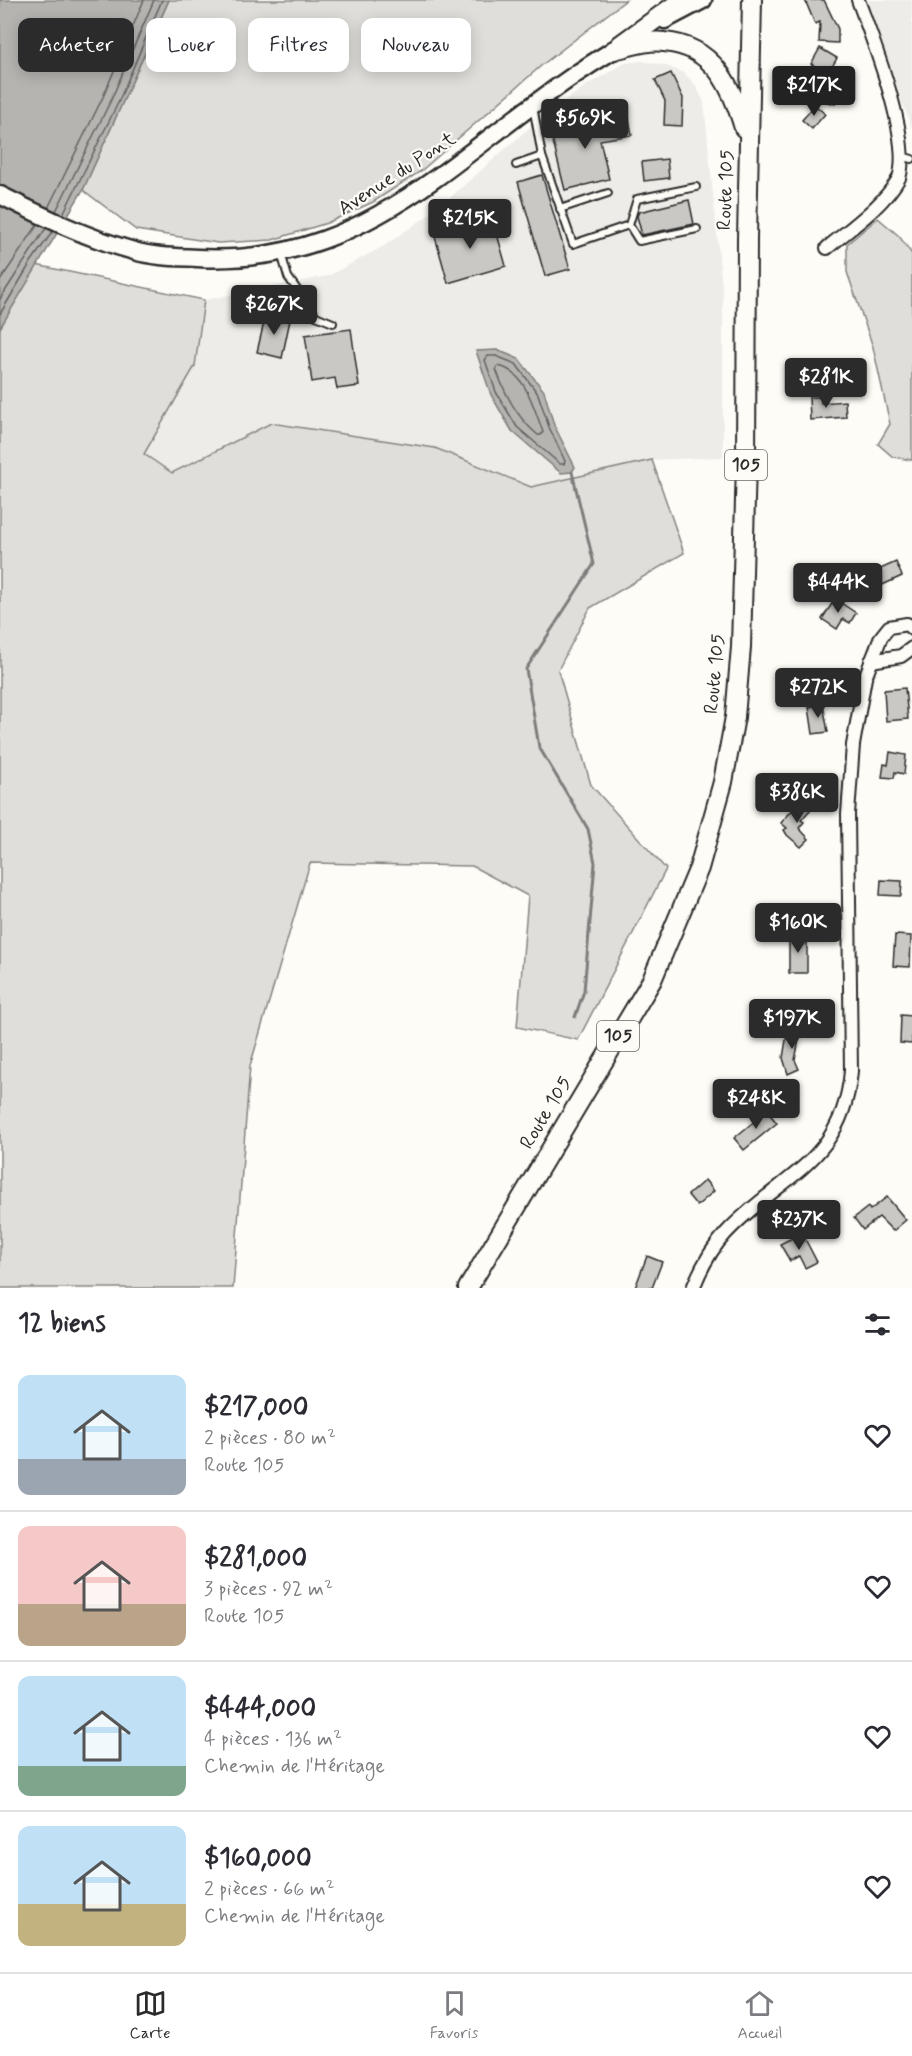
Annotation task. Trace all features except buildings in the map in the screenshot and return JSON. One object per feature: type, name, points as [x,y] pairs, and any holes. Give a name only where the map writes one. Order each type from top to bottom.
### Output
[{"type":"main road","points":[[614,50],[682,0]]},
{"type":"main road","name":"Avenue du Pont","points":[[0,195],[76,232],[154,255],[207,259],[281,252],[330,239],[377,216],[436,178],[533,105],[614,50],[703,0]]},
{"type":"main road","name":"Route 105","points":[[468,1288],[652,980],[699,868],[721,792],[735,717],[741,647],[746,463],[752,0]]},
{"type":"main road","points":[[614,50],[647,42],[664,42],[680,45],[703,57],[720,72],[729,85],[750,146]]},
{"type":"street","points":[[827,248],[870,212],[893,188],[909,158],[898,107],[858,0]]},
{"type":"street","points":[[693,1288],[707,1259],[725,1233],[818,1154],[830,1138],[845,1107],[849,1091],[851,1052],[849,784],[859,707],[865,678],[881,637],[889,627],[907,624],[912,629]]},
{"type":"street","points":[[871,661],[901,656],[912,648]]},
{"type":"lane","points":[[533,105],[542,156],[573,244],[628,225]]},
{"type":"lane","points":[[516,165],[542,156]]},
{"type":"lane","points":[[628,225],[637,200],[696,187]]},
{"type":"lane","points":[[560,209],[608,193]]},
{"type":"lane","points":[[628,225],[639,241],[697,229]]},
{"type":"lane","points":[[281,252],[288,277],[316,316],[333,323]]},
{"type":"shaded area","points":[[169,0],[626,0],[542,65],[421,171],[373,202],[327,223],[272,240],[218,243],[136,230],[83,190],[146,51],[146,72],[236,72],[236,18],[161,18]]},
{"type":"shaded area","points":[[865,0],[912,0],[912,129]]},
{"type":"shaded area","points":[[641,61],[664,65],[684,73],[696,86],[704,102],[723,297],[723,457],[652,460],[531,487],[435,448],[271,423],[172,473],[144,454],[195,366],[204,300],[328,276],[384,246],[436,210],[538,120],[587,85],[625,63]]},
{"type":"shaded area","points":[[878,218],[899,236],[912,254],[912,460],[893,457],[878,444],[890,424],[873,347],[847,272],[847,244]]},
{"type":"shaded area","points":[[36,265],[204,300],[195,366],[144,454],[172,473],[271,423],[435,448],[531,487],[652,460],[684,553],[590,608],[558,670],[591,785],[666,869],[578,1040],[517,1027],[528,896],[472,866],[310,863],[250,1066],[233,1288],[0,1288],[0,328]]},
{"type":"water","points":[[0,0],[169,0],[161,18],[146,18],[146,51],[83,190],[0,328]]},
{"type":"water","points":[[497,350],[519,359],[544,391],[554,425],[575,467],[572,472],[561,473],[512,431],[491,395],[476,351]]},
{"type":"waterway","points":[[572,472],[594,564],[526,669],[539,747],[588,829],[595,863],[584,991],[575,1017]]}]
